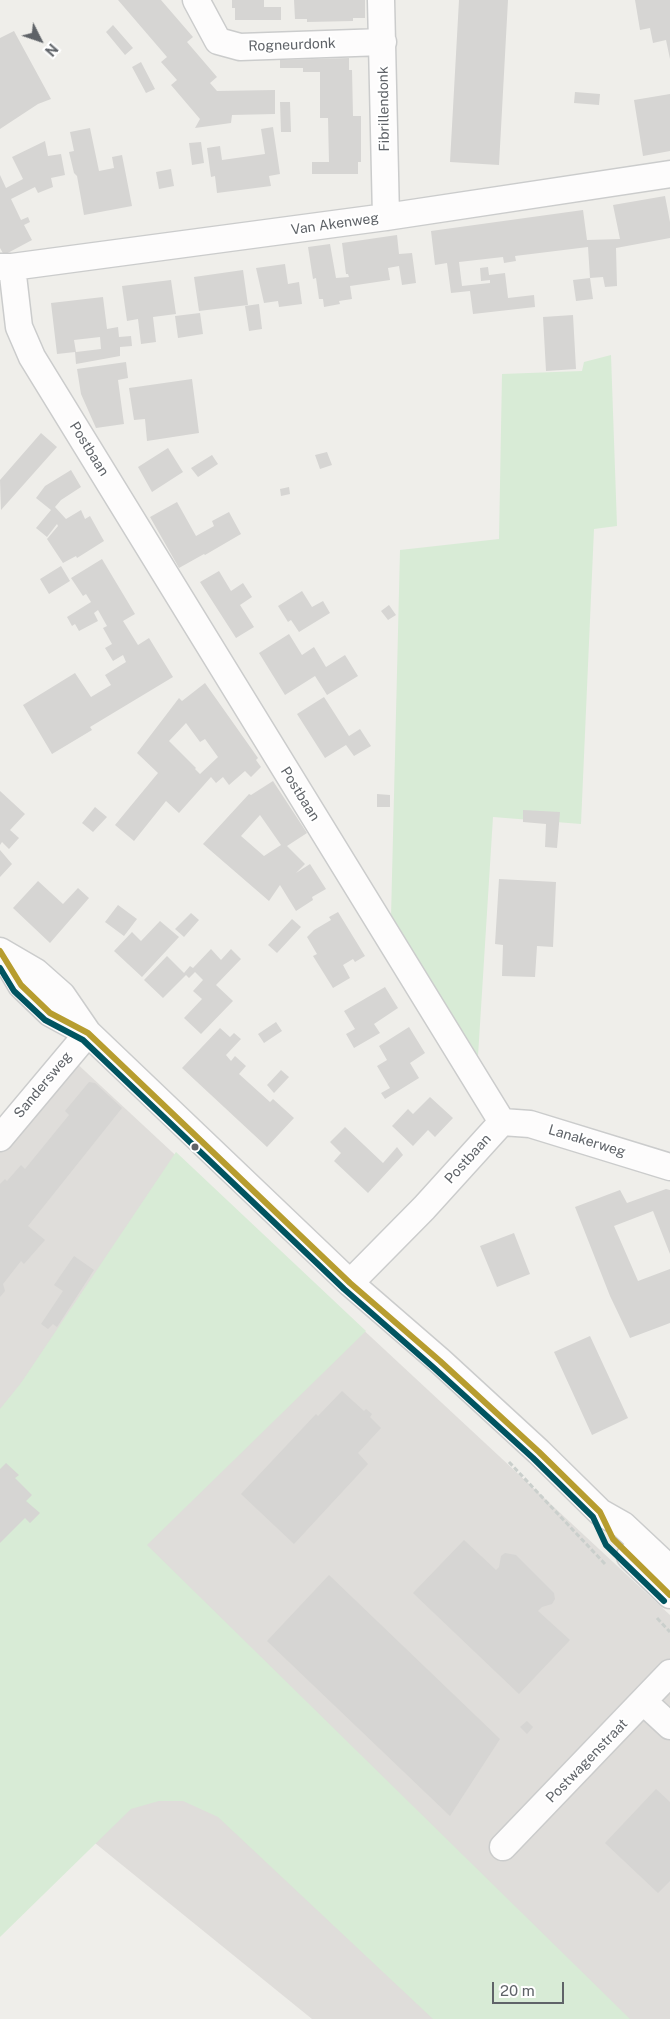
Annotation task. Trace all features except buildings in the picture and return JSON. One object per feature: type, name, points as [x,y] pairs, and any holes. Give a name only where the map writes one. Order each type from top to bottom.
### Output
[{"type":"street","name":"Rogneurdonk","points":[[196,0],[218,41],[240,47],[383,42]]},
{"type":"street","name":"Fibrillendonk","points":[[381,0],[386,217]]},
{"type":"street","name":"Van Akenweg","points":[[6,267],[386,217],[670,174]]},
{"type":"street","name":"Postbaan","points":[[6,267],[19,327],[32,357],[502,1122],[424,1208],[350,1283]]},
{"type":"street","points":[[1,952],[36,972],[62,995],[88,1034],[350,1283],[469,1387],[600,1512],[623,1525],[670,1569]]},
{"type":"street","name":"Sandersweg","points":[[0,1138],[88,1034]]},
{"type":"street","name":"Lanakerweg","points":[[502,1122],[530,1124],[670,1166]]},
{"type":"street","points":[[600,1512],[613,1539],[670,1595]]},
{"type":"street","name":"Postwagenstraat","points":[[502,1847],[670,1674]]},
{"type":"street","points":[[644,1702],[670,1726]]},
{"type":"shaded area","points":[[72,1059],[670,1615],[670,2019],[312,2019],[0,1766],[0,1148]]},
{"type":"green space","points":[[611,355],[617,526],[594,529],[581,824],[493,817],[478,1056],[391,917],[400,550],[499,539],[502,374],[582,371],[584,362]]},
{"type":"green space","points":[[176,1152],[366,1331],[147,1545],[630,2019],[433,2019],[218,1817],[183,1801],[159,1801],[131,1809],[0,1937],[0,1409],[21,1383]]},
{"type":"transit line","points":[[0,951],[21,985],[50,1013],[88,1033],[350,1283],[440,1361],[539,1452],[600,1512],[613,1539],[670,1595]]},
{"type":"transit line","points":[[0,968],[14,991],[45,1020],[83,1040],[344,1289],[533,1458],[593,1517],[606,1545],[664,1601]]}]
